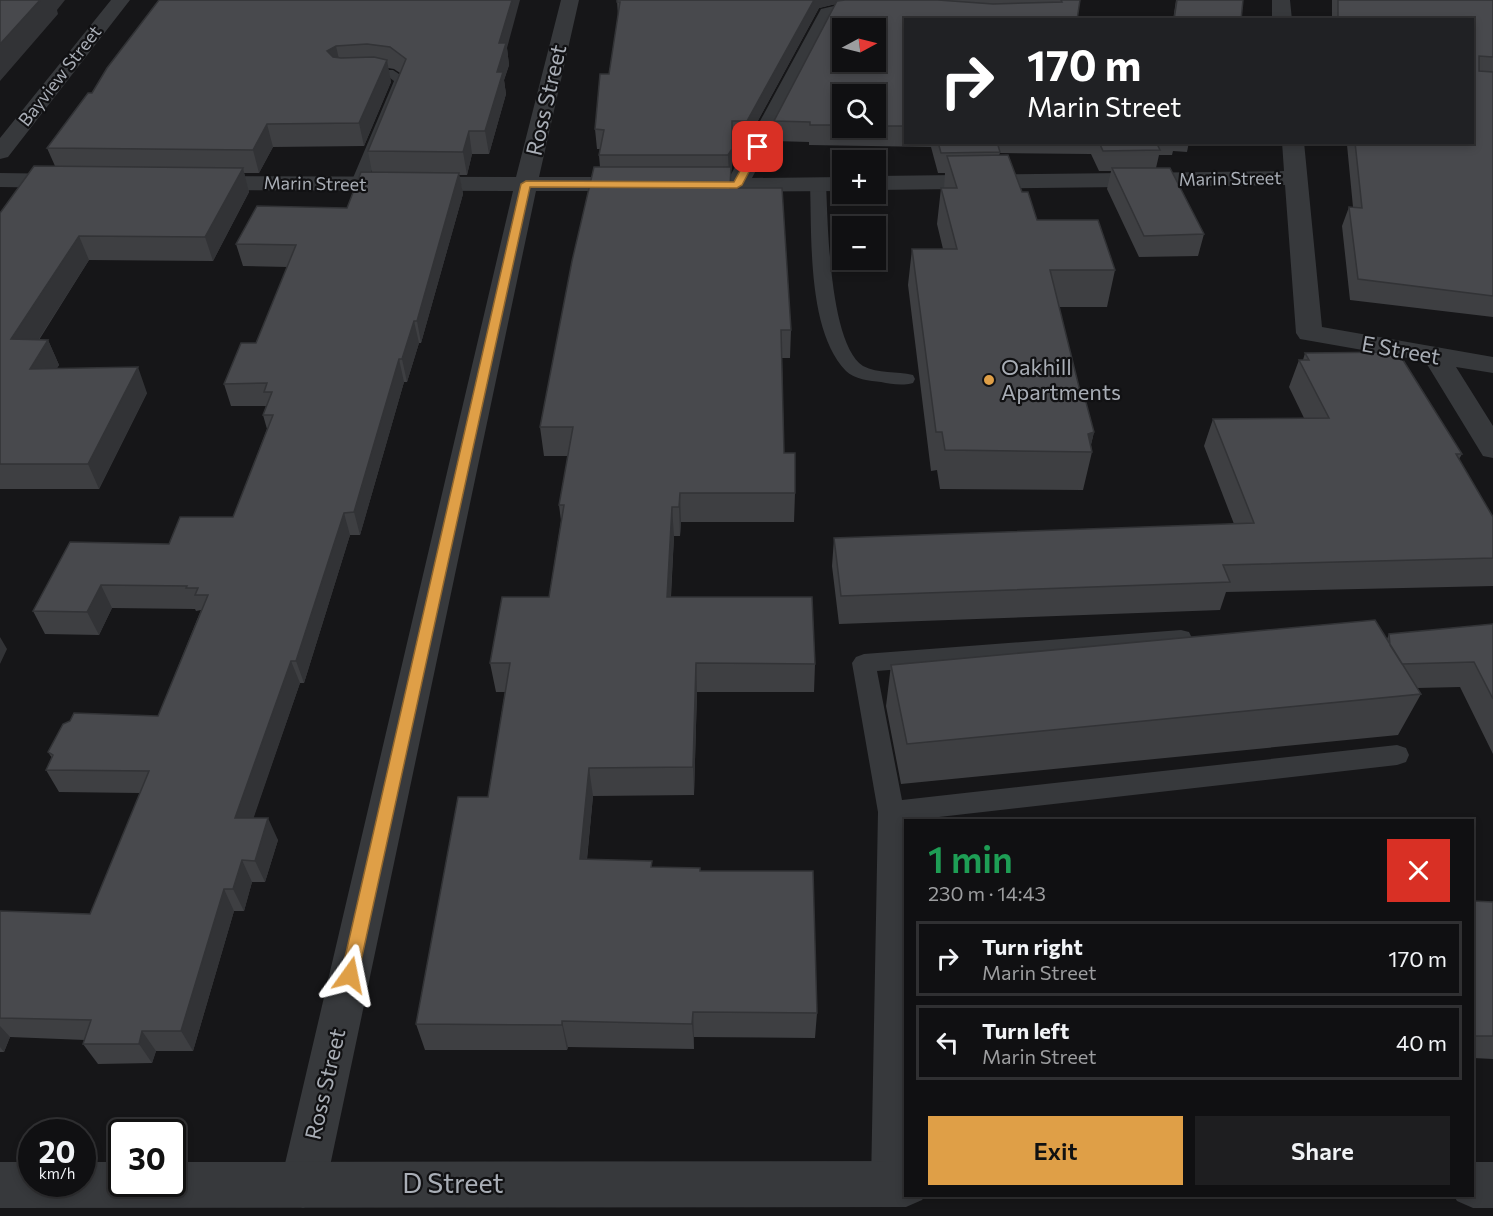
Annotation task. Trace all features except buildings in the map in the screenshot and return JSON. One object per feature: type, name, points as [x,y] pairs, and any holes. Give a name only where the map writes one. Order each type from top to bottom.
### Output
[{"type":"street","name":"Bayview Street","points":[[0,152],[121,0]]},
{"type":"street","name":"Ross Street","points":[[303,1185],[526,184],[570,0]]},
{"type":"street","points":[[1281,0],[1282,18]]},
{"type":"street","points":[[737,185],[828,14],[860,6],[888,6]]},
{"type":"street","points":[[1293,144],[1297,178]]},
{"type":"street","name":"Marin Street","points":[[886,183],[1297,178]]},
{"type":"street","name":"E Street","points":[[1297,178],[1309,333],[1436,357],[1493,365]]},
{"type":"street","points":[[0,180],[84,181]]},
{"type":"street","name":"Marin Street","points":[[179,182],[358,185],[832,183]]},
{"type":"street","points":[[1436,357],[1493,449]]},
{"type":"street","name":"D Street","points":[[0,1185],[897,1184]]},
{"type":"street","points":[[1474,1185],[1493,1185]]},
{"type":"lane","points":[[341,74],[388,74],[399,76],[401,80],[358,185]]},
{"type":"lane","points":[[818,184],[820,250],[830,316],[840,348],[854,368],[876,376],[906,379]]},
{"type":"lane","points":[[897,1184],[891,812],[864,663],[1207,636]]},
{"type":"lane","points":[[891,812],[1397,755]]},
{"type":"place","name":"Oakhill Apartments","points":[[989,380]]},
{"type":"route","points":[[350,975],[526,184],[737,185],[758,147]]}]
